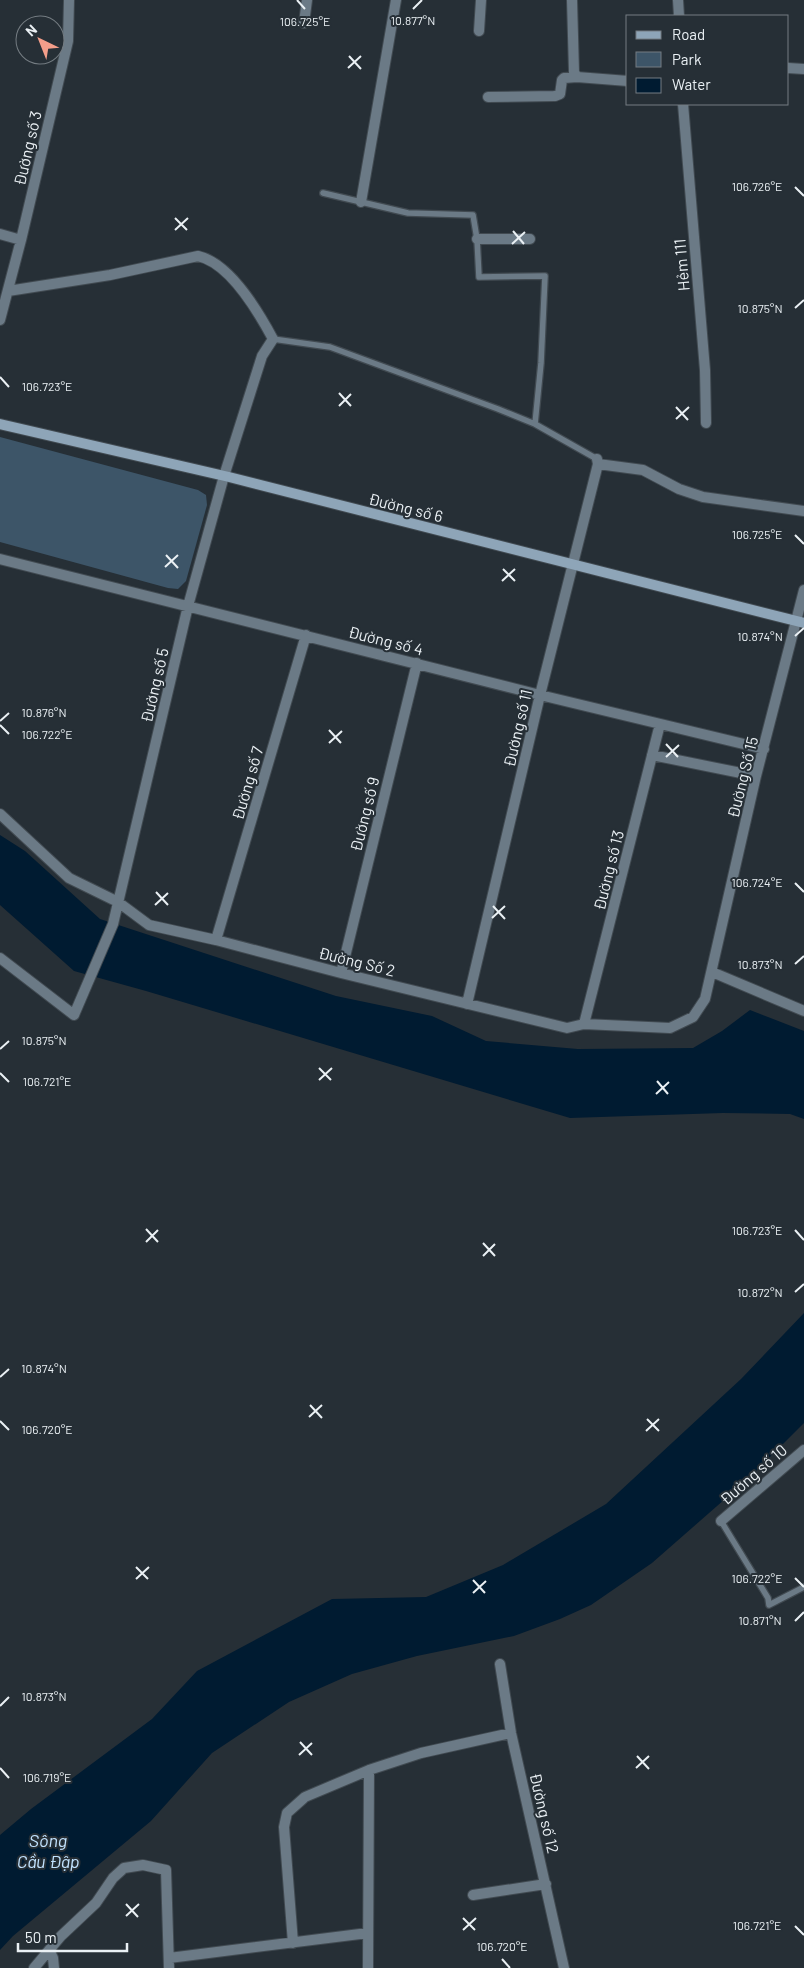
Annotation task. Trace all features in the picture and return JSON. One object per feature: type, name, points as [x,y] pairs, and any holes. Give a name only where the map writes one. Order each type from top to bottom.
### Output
[{"type":"street","name":"Đường số 3","points":[[0,320],[68,41],[69,0]]},
{"type":"street","points":[[304,23],[307,0]]},
{"type":"street","points":[[361,202],[396,0]]},
{"type":"street","points":[[480,31],[481,0]]},
{"type":"street","points":[[572,0],[574,72],[577,77]]},
{"type":"street","points":[[678,0],[679,15]]},
{"type":"street","points":[[789,68],[804,69]]},
{"type":"street","points":[[488,98],[555,96],[560,94],[564,78],[577,77],[626,81]]},
{"type":"street","name":"Hẻm 111","points":[[683,105],[705,370],[706,423]]},
{"type":"street","points":[[0,234],[21,240]]},
{"type":"street","points":[[477,238],[530,239]]},
{"type":"street","points":[[8,291],[110,274],[198,256],[208,258],[221,266],[256,308],[273,339]]},
{"type":"street","name":"Đường số 5","points":[[0,958],[74,1015],[113,924],[188,606],[224,476],[262,356],[273,339]]},
{"type":"street","name":"Đường số 6","points":[[0,424],[224,476],[800,622]]},
{"type":"street","points":[[598,462],[643,470],[679,489],[703,497],[804,512]]},
{"type":"street","name":"Đường số 11","points":[[467,1004],[540,695],[574,565],[598,462]]},
{"type":"street","name":"Đường số 4","points":[[0,559],[540,695],[764,749]]},
{"type":"street","name":"Đường Số 15","points":[[712,972],[756,776],[800,622],[804,590]]},
{"type":"street","name":"Đường số 7","points":[[216,940],[306,635]]},
{"type":"street","name":"Đường số 9","points":[[341,973],[417,663]]},
{"type":"street","name":"Đường số 13","points":[[584,1024],[660,724]]},
{"type":"street","points":[[652,755],[756,776]]},
{"type":"street","name":"Đường Số 2","points":[[0,814],[69,878],[118,902],[149,925],[567,1028],[584,1024],[670,1028],[693,1017],[705,999],[712,972]]},
{"type":"street","points":[[712,972],[804,1011]]},
{"type":"street","name":"Đường số 10","points":[[722,1521],[804,1450]]},
{"type":"street","name":"Đường số 12","points":[[500,1664],[511,1733],[564,1968]]},
{"type":"street","points":[[292,1943],[284,1827],[287,1814],[305,1797],[369,1770],[421,1753],[511,1733]]},
{"type":"street","points":[[368,1968],[369,1770]]},
{"type":"street","points":[[34,1968],[60,1936],[96,1903],[118,1873],[124,1868],[143,1865],[166,1870],[169,1963],[368,1933]]},
{"type":"street","points":[[473,1896],[546,1884]]},
{"type":"street","points":[[49,1950],[53,1958],[54,1968]]},
{"type":"lane","points":[[323,193],[408,212],[473,214],[477,238],[478,277],[544,276],[541,363],[535,424]]},
{"type":"lane","points":[[273,339],[330,347],[535,424],[598,462]]},
{"type":"lane","points":[[722,1521],[768,1598],[769,1605],[804,1587]]},
{"type":"green space","points":[[0,437],[198,490],[206,495],[207,505],[186,581],[178,589],[168,588],[0,542]]},
{"type":"water","points":[[0,835],[25,851],[100,919],[336,996],[432,1016],[486,1041],[578,1049],[693,1048],[722,1031],[750,1010],[804,1031],[804,1119],[790,1114],[723,1113],[570,1118],[74,971],[0,905]]},
{"type":"water","name":"Sông Cầu Đập","points":[[804,1313],[804,1423],[749,1478],[652,1563],[591,1605],[560,1619],[514,1636],[417,1656],[352,1674],[289,1702],[212,1753],[151,1821],[13,1936],[0,1950],[0,1835],[31,1809],[152,1719],[197,1671],[332,1599],[426,1597],[503,1565],[606,1504],[741,1379]]}]
